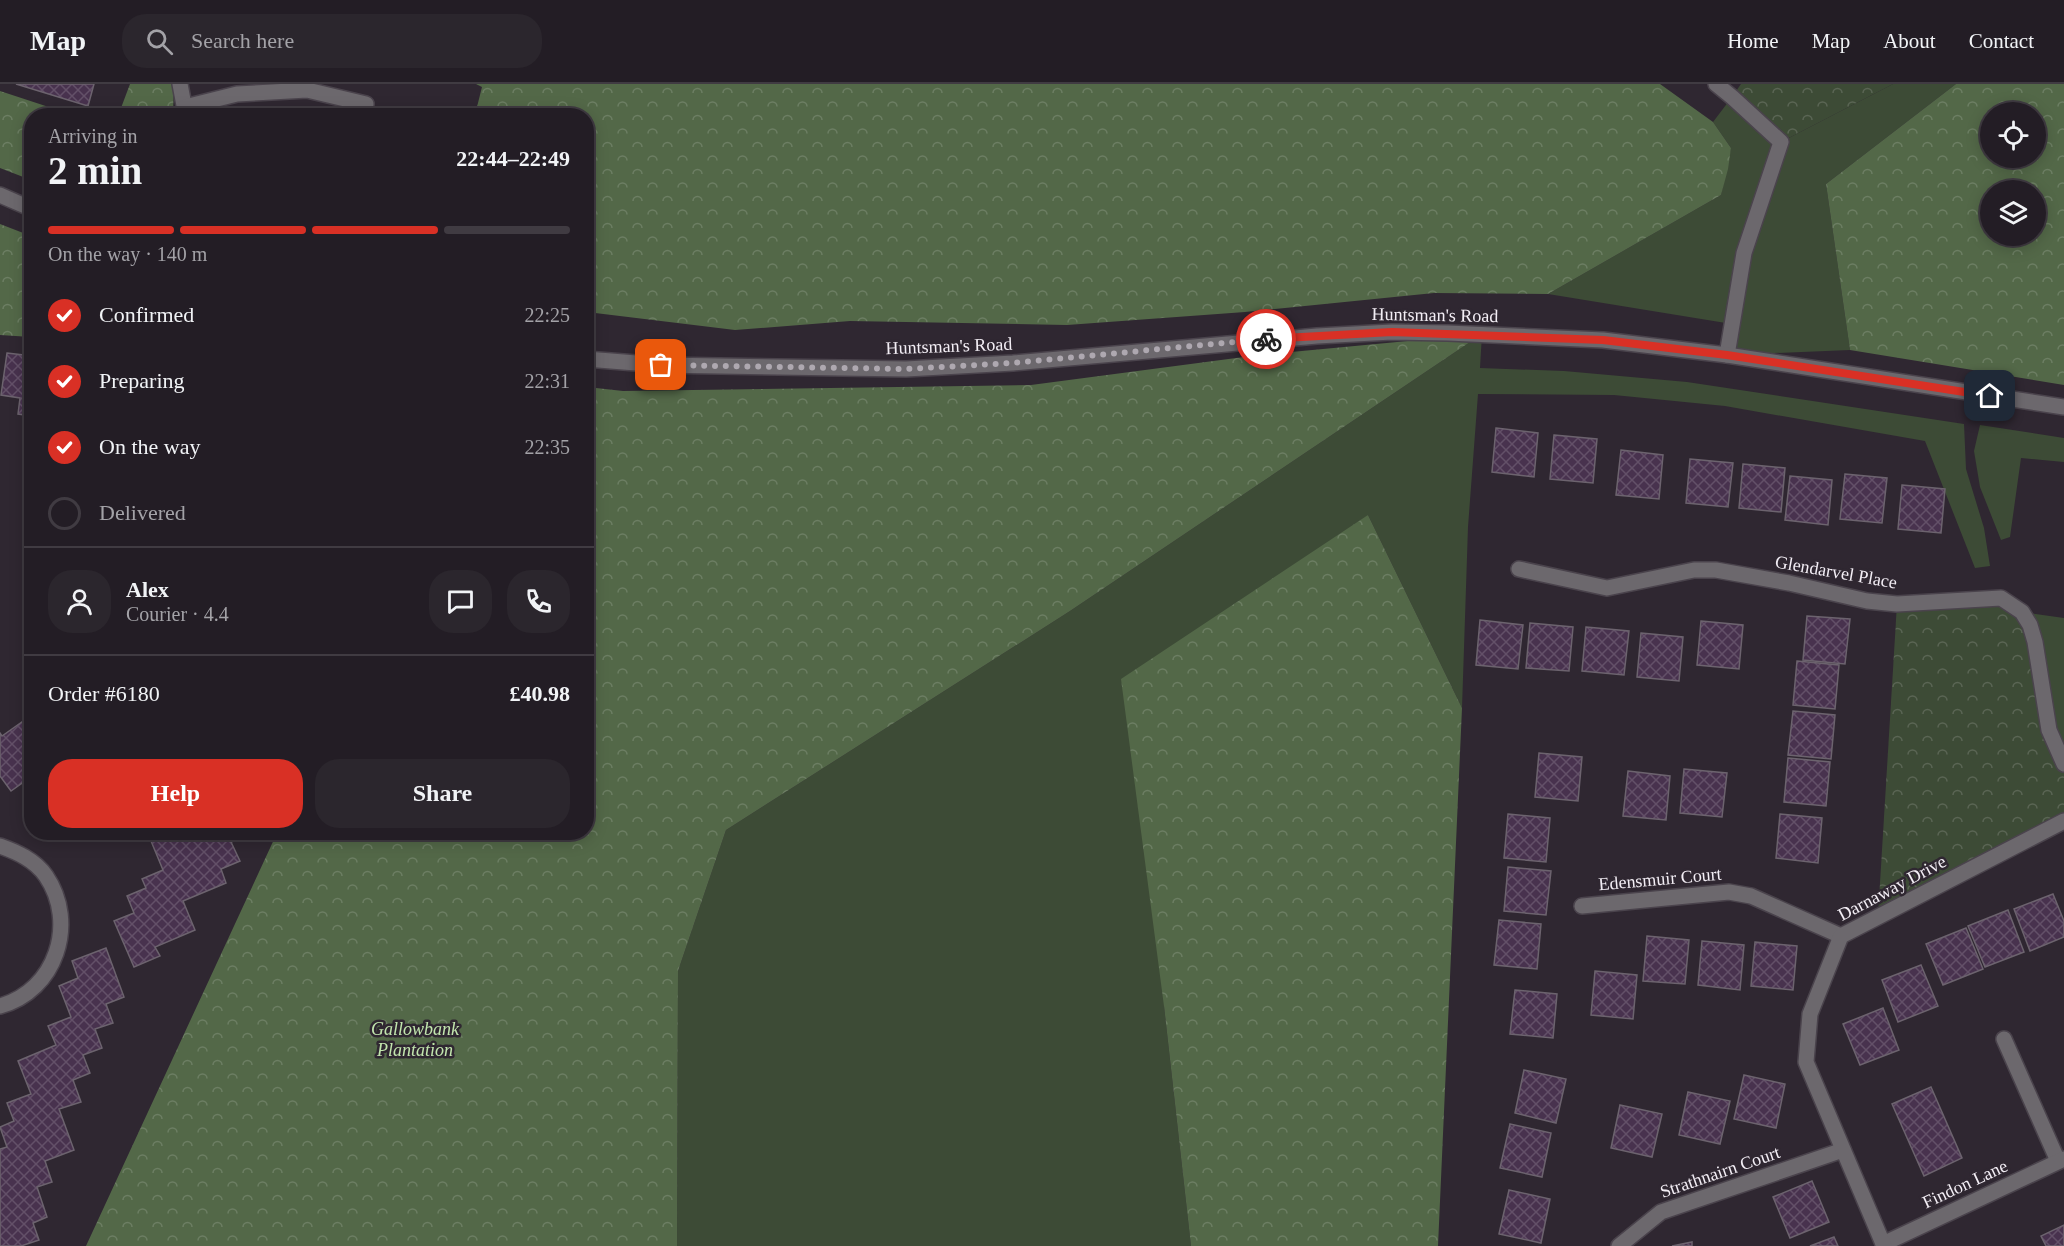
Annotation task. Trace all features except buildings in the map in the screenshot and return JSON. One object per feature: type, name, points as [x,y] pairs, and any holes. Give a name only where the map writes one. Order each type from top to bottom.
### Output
[{"type":"street","points":[[180,84],[184,108]]},
{"type":"street","points":[[1716,84],[1781,142],[1744,253],[1727,355]]},
{"type":"street","points":[[194,108],[237,94],[307,90],[366,104]]},
{"type":"street","points":[[0,195],[24,206]]},
{"type":"street","name":"Huntsman's Road","points":[[594,360],[661,365],[906,369],[1013,363],[1260,340],[1392,332],[1603,340],[1727,355],[2064,407]]},
{"type":"street","name":"Glendarvel Place","points":[[1520,569],[1607,588],[1694,570],[1716,570],[1789,583],[1867,601],[1897,604],[2001,598],[2022,612],[2030,625],[2035,642],[2049,730],[2064,764]]},
{"type":"street","name":"Darnaway Drive","points":[[1883,1245],[1806,1062],[1810,1014],[1841,936],[2064,820]]},
{"type":"street","points":[[0,846],[23,855],[45,875],[59,903],[61,920],[60,941],[49,970],[24,996],[0,1006]]},
{"type":"street","name":"Edensmuir Court","points":[[1582,906],[1729,892],[1751,896],[1841,936]]},
{"type":"street","points":[[2004,1039],[2061,1160]]},
{"type":"street","name":"Strathnairn Court","points":[[1619,1246],[1661,1212],[1843,1150]]},
{"type":"street","name":"Findon Lane","points":[[1883,1245],[2061,1160]]},
{"type":"green space","points":[[130,84],[174,84],[173,108],[121,108]]},
{"type":"green space","points":[[476,84],[1660,84],[1713,122],[1731,148],[1721,195],[1548,294],[1434,293],[1245,312],[1067,325],[850,321],[735,330],[594,313],[594,108],[477,108],[482,87]]},
{"type":"green space","points":[[1741,84],[1893,84],[1781,142],[1732,97]]},
{"type":"green space","points":[[1893,84],[1956,84],[1826,184],[1850,350],[1727,355],[1732,324],[1548,294],[1721,195],[1731,148],[1713,122],[1732,97],[1781,142]]},
{"type":"green space","points":[[1956,84],[2064,84],[2064,385],[1850,350],[1826,184]]},
{"type":"green space","points":[[0,91],[52,108],[24,108],[24,177],[0,168]]},
{"type":"green space","points":[[0,224],[24,233],[24,337],[0,335]]},
{"type":"green space","points":[[1482,334],[1480,368],[1564,371],[1687,382],[1964,424],[1966,469],[1984,528],[1990,566],[1975,568],[1925,441],[1725,406],[1614,395],[1478,394],[1468,527],[1462,708],[1368,515],[1164,1006],[1191,1246],[677,1246],[678,971],[726,830],[1070,611]]},
{"type":"green space","name":"Gallowbank Plantation","points":[[1482,334],[1070,611],[726,830],[678,971],[677,1246],[86,1246],[274,840],[594,840],[594,388],[623,391],[1031,385],[1259,355]]},
{"type":"green space","points":[[1980,425],[2064,438],[2064,462],[2021,458],[2010,537],[2001,540],[1980,487],[1974,451]]},
{"type":"green space","points":[[1368,515],[1462,708],[1438,1246],[1191,1246],[1164,1006],[1121,679]]},
{"type":"green space","points":[[2001,598],[2022,612],[2064,764],[2064,821],[1878,916],[1897,604]]},
{"type":"green space","points":[[2022,612],[2064,618],[2064,764]]},
{"type":"way so far","points":[[661,365],[906,369],[1013,363],[1266,339]]},
{"type":"route","points":[[1266,339],[1392,332],[1466,333],[1603,340],[1727,355],[1990,396]]}]
